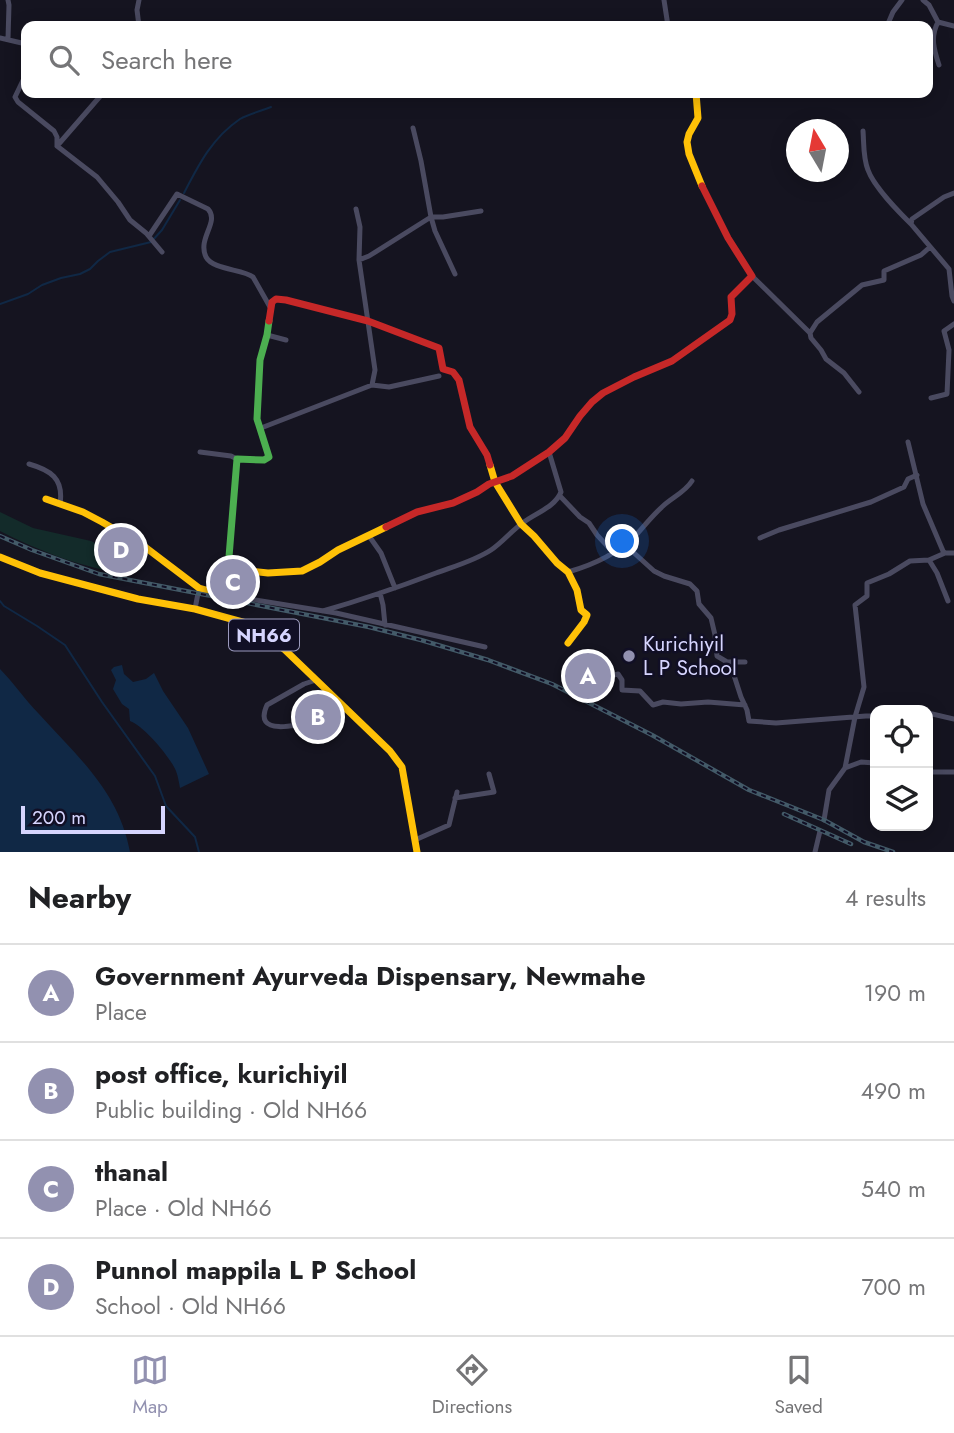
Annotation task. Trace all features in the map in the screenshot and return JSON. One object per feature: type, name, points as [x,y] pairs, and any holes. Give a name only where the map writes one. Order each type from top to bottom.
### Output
[{"type":"street","points":[[8,0],[8,39]]},
{"type":"street","points":[[138,21],[139,0]]},
{"type":"street","points":[[664,0],[667,21]]},
{"type":"street","points":[[889,21],[902,0]]},
{"type":"street","points":[[923,0],[929,5],[938,22],[954,26]]},
{"type":"street","points":[[933,40],[938,22]]},
{"type":"street","points":[[0,38],[21,43]]},
{"type":"street","points":[[933,48],[939,65]]},
{"type":"street","points":[[21,85],[15,98],[54,131],[57,146]]},
{"type":"street","points":[[57,146],[99,98]]},
{"type":"street","points":[[696,98],[698,118],[689,134],[689,154],[728,238],[752,276],[810,333],[826,359],[844,373],[859,392]]},
{"type":"street","points":[[413,128],[435,230],[455,274]]},
{"type":"street","points":[[863,131],[864,156],[869,173],[949,269],[954,301]]},
{"type":"street","points":[[57,146],[97,177],[130,220],[152,239],[162,252]]},
{"type":"street","points":[[911,224],[912,219],[954,193]]},
{"type":"street","points":[[152,239],[177,194],[208,209],[213,218],[204,239],[206,256],[210,261],[231,271],[248,273],[270,307]]},
{"type":"street","points":[[356,209],[360,227],[359,260],[375,370],[372,385]]},
{"type":"street","points":[[359,260],[431,216],[443,217],[481,211]]},
{"type":"street","points":[[810,333],[817,322],[862,285],[884,280],[884,271],[922,255],[930,247]]},
{"type":"street","points":[[228,569],[268,573],[302,570],[417,512],[453,503],[512,476],[565,438],[580,416],[603,393],[672,361],[730,320],[731,297],[752,276]]},
{"type":"street","points":[[200,452],[237,459],[269,457],[257,419],[258,377],[270,307],[276,299],[368,321],[439,348],[443,369],[453,372],[459,380],[470,427],[487,455],[495,482],[521,524],[568,572],[577,590],[581,610],[587,615],[568,643]]},
{"type":"street","points":[[931,398],[947,394],[949,350],[944,331],[954,324]]},
{"type":"street","points":[[267,335],[286,340]]},
{"type":"street","points":[[261,428],[372,385],[389,387],[439,376]]},
{"type":"street","points":[[908,442],[923,504],[945,553]]},
{"type":"street","points":[[323,611],[467,563],[492,549],[560,496],[549,452]]},
{"type":"street","points":[[224,595],[237,459]]},
{"type":"street","points":[[29,464],[50,472],[57,480],[61,491],[60,504]]},
{"type":"street","points":[[760,538],[871,502],[904,487],[908,479],[917,475]]},
{"type":"street","points":[[568,572],[594,564],[635,536],[651,517],[687,489],[692,481]]},
{"type":"street","points":[[560,496],[589,523],[613,552],[634,552],[654,571],[690,584],[697,591],[699,604],[710,618],[717,656],[727,663],[745,662]]},
{"type":"street","points":[[46,499],[102,522],[131,538],[199,588],[224,595],[323,611],[485,647]]},
{"type":"street","points":[[369,536],[381,553],[394,588]]},
{"type":"street","points":[[824,821],[829,790],[845,768],[864,687],[855,605],[867,596],[867,583],[910,562],[954,553]]},
{"type":"street","name":"NH66","points":[[0,557],[52,576],[138,599],[195,609],[246,623],[284,649],[390,751],[402,767],[417,852]]},
{"type":"street","points":[[929,560],[948,601]]},
{"type":"street","points":[[195,609],[199,588]]},
{"type":"street","points":[[380,593],[385,625]]},
{"type":"street","points":[[730,663],[749,721],[776,723],[870,716]]},
{"type":"street","points":[[588,691],[597,690],[610,677],[618,674],[622,680],[622,690],[640,691],[653,705],[663,702],[708,702],[745,705]]},
{"type":"street","points":[[316,680],[267,705],[265,709],[268,723],[278,728],[327,718],[335,698]]},
{"type":"street","points":[[933,714],[954,719]]},
{"type":"street","points":[[845,768],[861,762],[870,763]]},
{"type":"street","points":[[933,772],[954,772]]},
{"type":"street","points":[[415,840],[449,825],[456,795],[494,792],[489,774]]},
{"type":"street","points":[[815,852],[820,831]]},
{"type":"green space","points":[[0,512],[33,528],[91,541],[125,561],[129,574],[112,572],[46,552],[0,531]]},
{"type":"water","points":[[122,665],[124,674],[133,682],[146,679],[154,673],[188,728],[209,774],[180,788],[169,758],[149,735],[130,721],[129,709],[122,704],[113,689],[116,680],[111,670]]},
{"type":"water","points":[[0,669],[107,793],[125,831],[130,852],[0,852]]},
{"type":"waterway","points":[[184,193],[214,143],[230,126],[240,119],[271,107]]},
{"type":"waterway","points":[[0,304],[28,294],[42,285],[80,274],[110,252],[151,242],[162,230],[180,200]]},
{"type":"waterway","points":[[0,601],[65,645],[155,776],[166,806],[195,837],[199,852]]},
{"type":"railway","points":[[0,536],[99,574],[369,627],[488,660],[552,684],[652,735],[749,790],[824,820],[864,842],[893,852]]},
{"type":"railway","points":[[784,814],[851,844]]},
{"type":"traffic: fast","points":[[228,569],[237,459],[264,460],[269,457],[257,419],[260,360],[269,321]]},
{"type":"traffic: slow","points":[[696,98],[698,118],[687,142],[702,186]]},
{"type":"traffic: slow","points":[[490,465],[495,482],[521,524],[568,572],[577,590],[581,610],[587,615],[568,643]]},
{"type":"traffic: slow","points":[[46,499],[102,522],[145,547],[199,588],[224,595],[228,569],[268,573],[302,571],[386,527]]},
{"type":"traffic: slow","points":[[0,557],[40,573],[138,599],[195,609],[246,623],[284,649],[390,751],[402,767],[417,852]]},
{"type":"traffic: jam","points":[[386,527],[417,512],[453,503],[489,484],[512,476],[565,438],[580,416],[603,393],[672,361],[730,320],[731,297],[752,276],[728,238],[702,186]]},
{"type":"traffic: jam","points":[[269,321],[272,302],[276,299],[286,300],[368,321],[439,348],[443,369],[453,372],[459,380],[470,427],[490,465]]},
{"type":"place","name":"Punnol mappila L P School","points":[[121,550]]},
{"type":"place","name":"thanal","points":[[233,582]]},
{"type":"place","name":"Kurichiyil L P School","points":[[629,656]]},
{"type":"place","name":"Government Ayurveda Dispensary, Newmahe","points":[[588,676]]},
{"type":"place","name":"post office, kurichiyil","points":[[318,717]]}]
